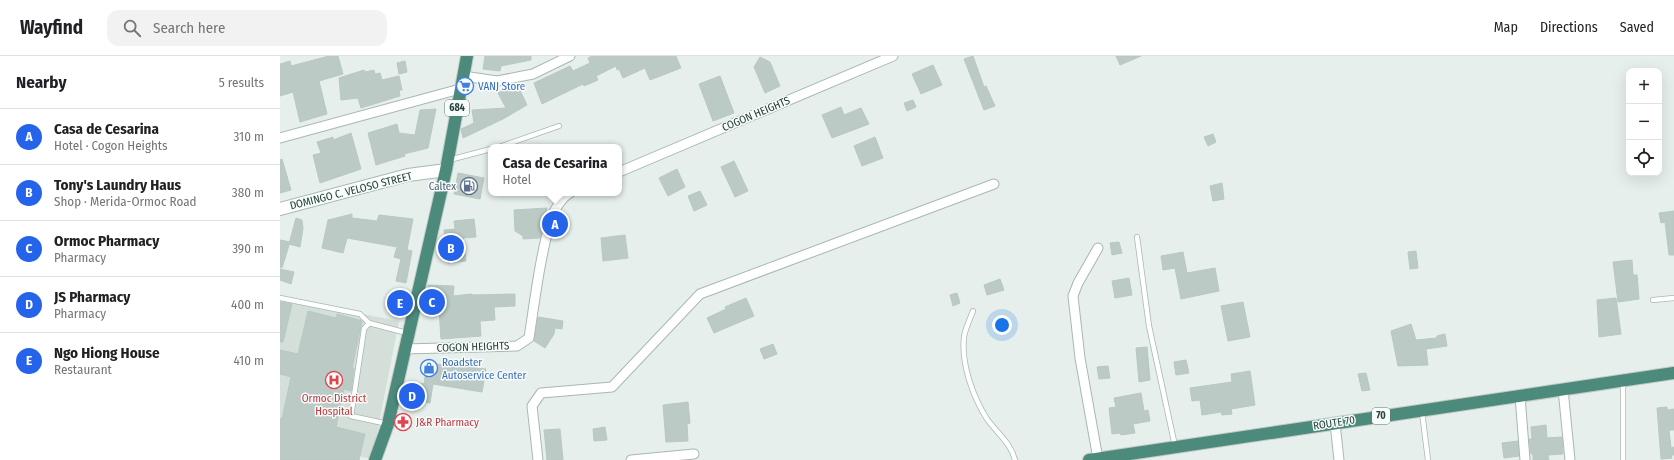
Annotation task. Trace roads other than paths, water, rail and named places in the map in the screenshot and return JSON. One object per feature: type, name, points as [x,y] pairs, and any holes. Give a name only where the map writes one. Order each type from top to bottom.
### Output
[{"type":"highway","name":"684","points":[[380,460],[447,165],[467,56]]},
{"type":"highway","name":"ROUTE 70","points":[[1094,459],[1120,458],[1336,423],[1674,373]]},
{"type":"highway","name":"684","points":[[375,460],[383,442]]},
{"type":"main road","name":"DOMINGO C. VELOSO STREET","points":[[280,209],[447,165]]},
{"type":"street","points":[[463,76],[497,81],[533,74],[556,58],[570,56]]},
{"type":"street","name":"COGON HEIGHTS","points":[[622,171],[893,56]]},
{"type":"street","points":[[280,138],[460,89]]},
{"type":"street","points":[[538,460],[532,406],[541,393],[612,387],[700,294],[994,184]]},
{"type":"street","name":"COGON HEIGHTS","points":[[404,349],[517,346],[529,338],[535,299],[552,218],[564,196]]},
{"type":"street","points":[[1094,459],[1073,296],[1098,248]]},
{"type":"street","points":[[1563,389],[1570,460]]},
{"type":"street","points":[[1520,396],[1525,460]]},
{"type":"street","points":[[1336,423],[1339,460]]},
{"type":"street","points":[[631,460],[694,454]]},
{"type":"lane","points":[[508,144],[559,126]]},
{"type":"lane","points":[[447,165],[488,150]]},
{"type":"lane","points":[[1137,238],[1149,326],[1176,448]]},
{"type":"lane","points":[[280,298],[360,314],[369,323],[408,333]]},
{"type":"lane","points":[[1653,300],[1674,298]]},
{"type":"lane","points":[[973,311],[964,336],[965,363],[974,394],[987,419],[1008,444],[1015,460]]},
{"type":"lane","points":[[369,323],[364,329],[351,416],[388,424]]},
{"type":"lane","points":[[1623,381],[1623,460]]},
{"type":"lane","points":[[1422,410],[1428,460]]},
{"type":"place","name":"VANJ Store","points":[[465,86]]},
{"type":"place","name":"Caltex","points":[[469,186]]},
{"type":"place","name":"Casa de Cesarina","points":[[555,224]]},
{"type":"place","name":"Tony's Laundry Haus","points":[[451,248]]},
{"type":"place","name":"Ormoc Pharmacy","points":[[432,302]]},
{"type":"place","name":"Ngo Hiong House","points":[[400,303]]},
{"type":"place","name":"Roadster Autoservice Center","points":[[429,368]]},
{"type":"place","name":"Ormoc District Hospital","points":[[334,380]]},
{"type":"place","name":"JS Pharmacy","points":[[412,396]]},
{"type":"place","name":"J&R Pharmacy","points":[[403,422]]}]
